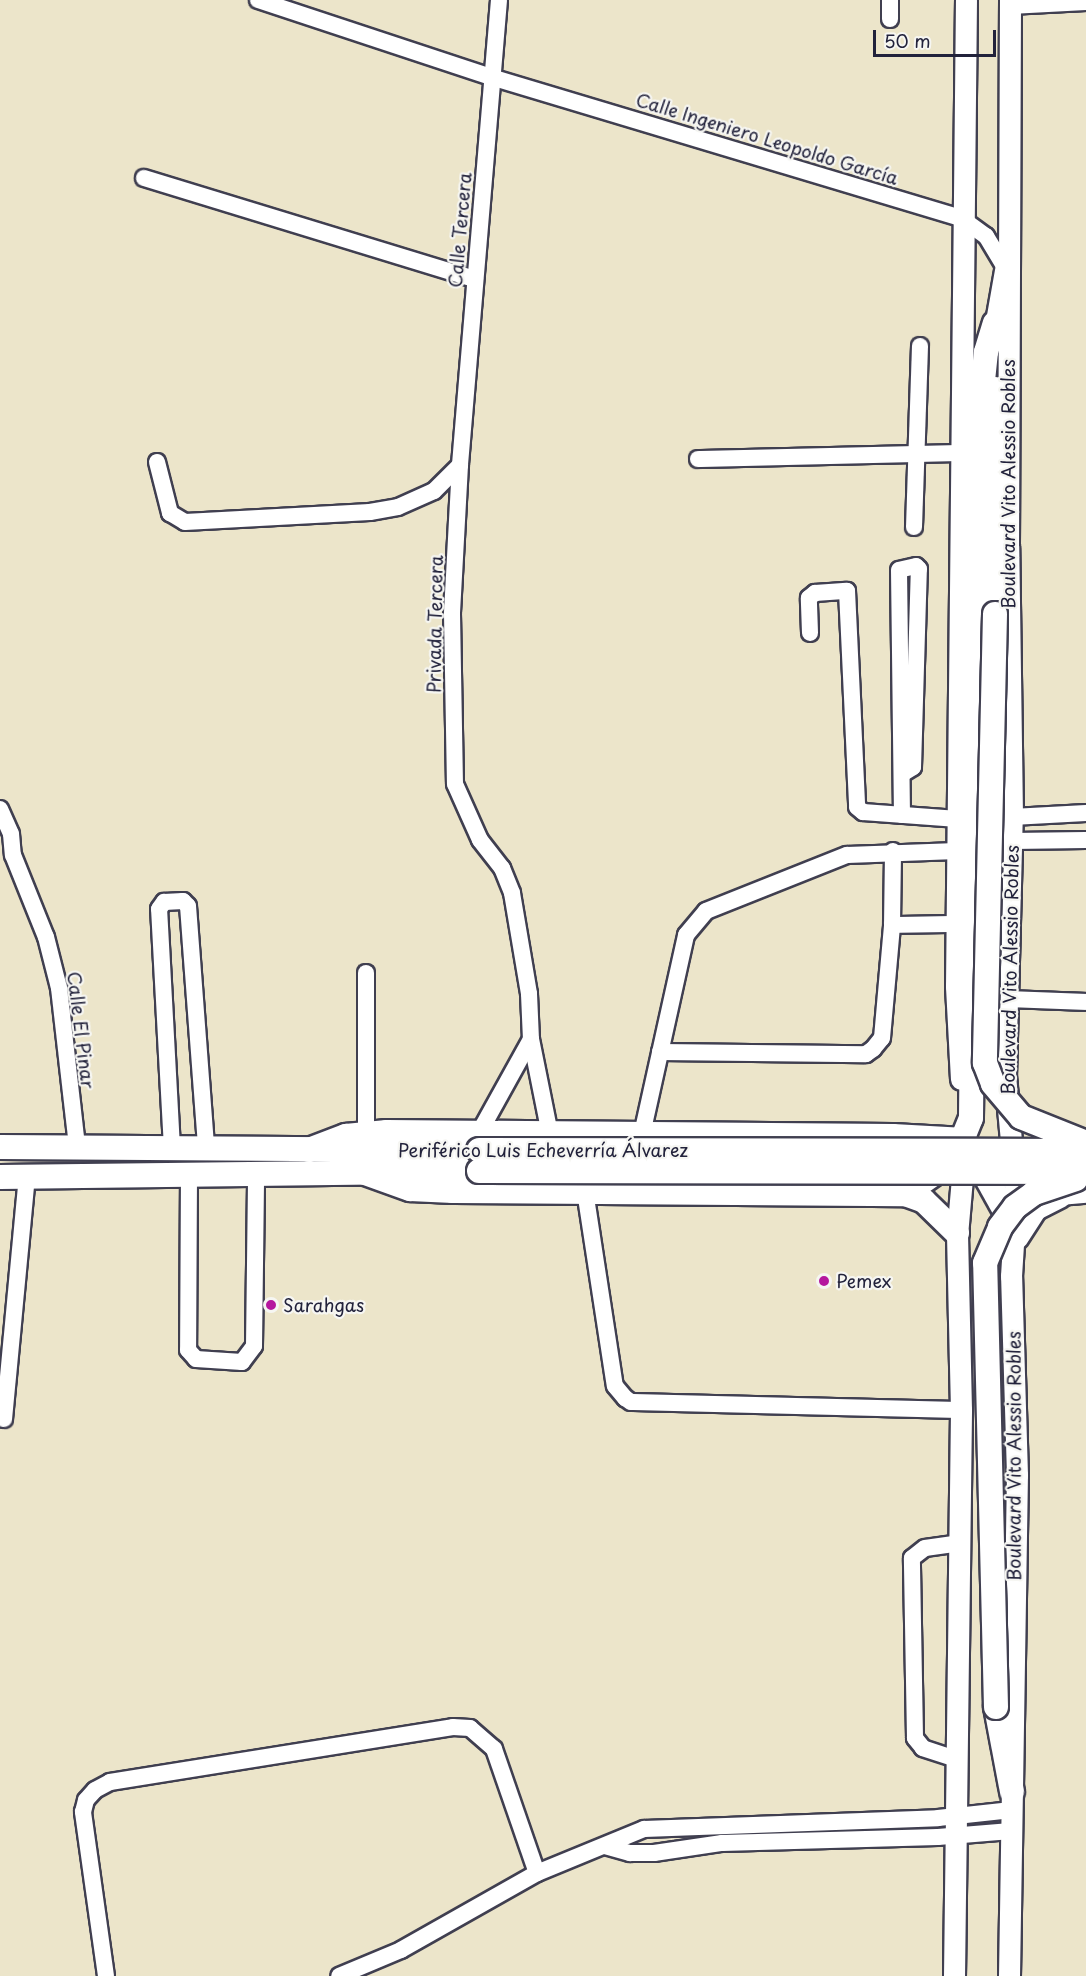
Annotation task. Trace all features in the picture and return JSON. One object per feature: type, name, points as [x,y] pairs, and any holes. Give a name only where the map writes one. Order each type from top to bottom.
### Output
[{"type":"highway","points":[[905,1194],[939,1173],[954,1160],[965,1140],[973,1098],[970,1034],[978,429],[986,352],[1007,271]]},
{"type":"highway","points":[[995,323],[995,614],[985,1064],[993,1084],[1021,1117],[1086,1143]]},
{"type":"highway","points":[[309,1150],[366,1133],[479,1152],[550,1134],[893,1136],[965,1140]]},
{"type":"highway","points":[[893,1136],[911,1155],[914,1169],[905,1194]]},
{"type":"highway","points":[[965,1140],[1014,1238]]},
{"type":"highway","name":"Periférico Luis Echeverría Álvarez","points":[[0,1147],[76,1145],[479,1152],[1086,1151]]},
{"type":"highway","name":"Periférico Luis Echeverría Álvarez","points":[[0,1177],[365,1173],[479,1152],[1086,1172]]},
{"type":"highway","points":[[365,1173],[410,1189],[905,1194],[924,1201],[957,1233]]},
{"type":"highway","points":[[1012,1811],[996,1707],[985,1263],[1000,1227],[1015,1207],[1034,1193],[1086,1177]]},
{"type":"main road","points":[[954,1976],[961,1543],[957,1233],[965,1140],[956,986],[962,453],[961,218],[966,0]]},
{"type":"main road","name":"Boulevard Vito Alessio Robles","points":[[1009,1976],[1017,1475],[1011,1276],[1017,1196],[1005,1076],[1012,841],[1007,271],[1010,3]]},
{"type":"main road","points":[[965,1140],[1017,1196]]},
{"type":"main road","points":[[1014,1238],[1030,1215],[1059,1197]]},
{"type":"main road","points":[[958,1278],[981,1268],[1011,1276]]},
{"type":"street","name":"Calle Ingeniero Leopoldo García","points":[[258,0],[494,78],[961,218],[986,236],[1007,271]]},
{"type":"street","name":"Calle Tercera","points":[[460,465],[499,0]]},
{"type":"street","points":[[890,0],[890,19]]},
{"type":"street","points":[[1010,3],[1086,2]]},
{"type":"street","points":[[144,178],[475,279]]},
{"type":"street","points":[[914,527],[920,346]]},
{"type":"street","points":[[698,459],[962,453]]},
{"type":"street","points":[[157,462],[170,513],[185,522],[370,512],[398,507],[434,490],[460,465]]},
{"type":"street","name":"Privada Tercera","points":[[460,465],[452,614],[456,784],[480,840],[502,868],[512,893],[529,994],[531,1039]]},
{"type":"street","points":[[902,774],[913,767],[919,570],[916,566],[899,570],[902,815]]},
{"type":"street","points":[[810,633],[809,598],[815,593],[847,591],[856,803],[863,812],[958,819]]},
{"type":"street","name":"Calle El Pinar","points":[[0,809],[11,834],[6,850],[46,936],[59,988],[76,1145]]},
{"type":"street","points":[[1012,817],[1086,813]]},
{"type":"street","points":[[1012,841],[1086,840]]},
{"type":"street","points":[[660,1052],[866,1054],[882,1038],[892,925],[894,851]]},
{"type":"street","points":[[642,1134],[686,935],[706,911],[839,858],[894,851],[957,851]]},
{"type":"street","points":[[172,1148],[159,909],[164,902],[183,901],[188,906],[206,1149]]},
{"type":"street","points":[[892,925],[957,924]]},
{"type":"street","points":[[366,973],[366,1133]]},
{"type":"street","points":[[1009,999],[1086,1002]]},
{"type":"street","points":[[531,1039],[550,1134]]},
{"type":"street","points":[[479,1152],[531,1039]]},
{"type":"street","points":[[1005,1076],[1019,1104],[1054,1128],[1086,1131]]},
{"type":"street","points":[[1054,1128],[1038,1144],[1036,1169],[1041,1181],[1059,1197]]},
{"type":"street","points":[[189,1175],[188,1350],[196,1359],[242,1362],[254,1346],[256,1174]]},
{"type":"street","points":[[4,1419],[27,1177]]},
{"type":"street","points":[[585,1191],[615,1386],[625,1398],[631,1401],[961,1410]]},
{"type":"street","points":[[1017,1196],[1086,1195]]},
{"type":"street","points":[[956,1759],[923,1748],[915,1738],[912,1558],[924,1548],[961,1543]]},
{"type":"street","points":[[106,1976],[83,1812],[86,1800],[110,1782],[453,1727],[470,1728],[494,1749],[537,1873]]},
{"type":"street","points":[[339,1976],[401,1950],[537,1873],[644,1829],[783,1832],[957,1826],[1012,1811]]},
{"type":"street","points":[[605,1846],[630,1853],[654,1853],[783,1832]]},
{"type":"place","name":"Pemex","points":[[824,1281]]},
{"type":"place","name":"Sarahgas","points":[[271,1305]]}]
